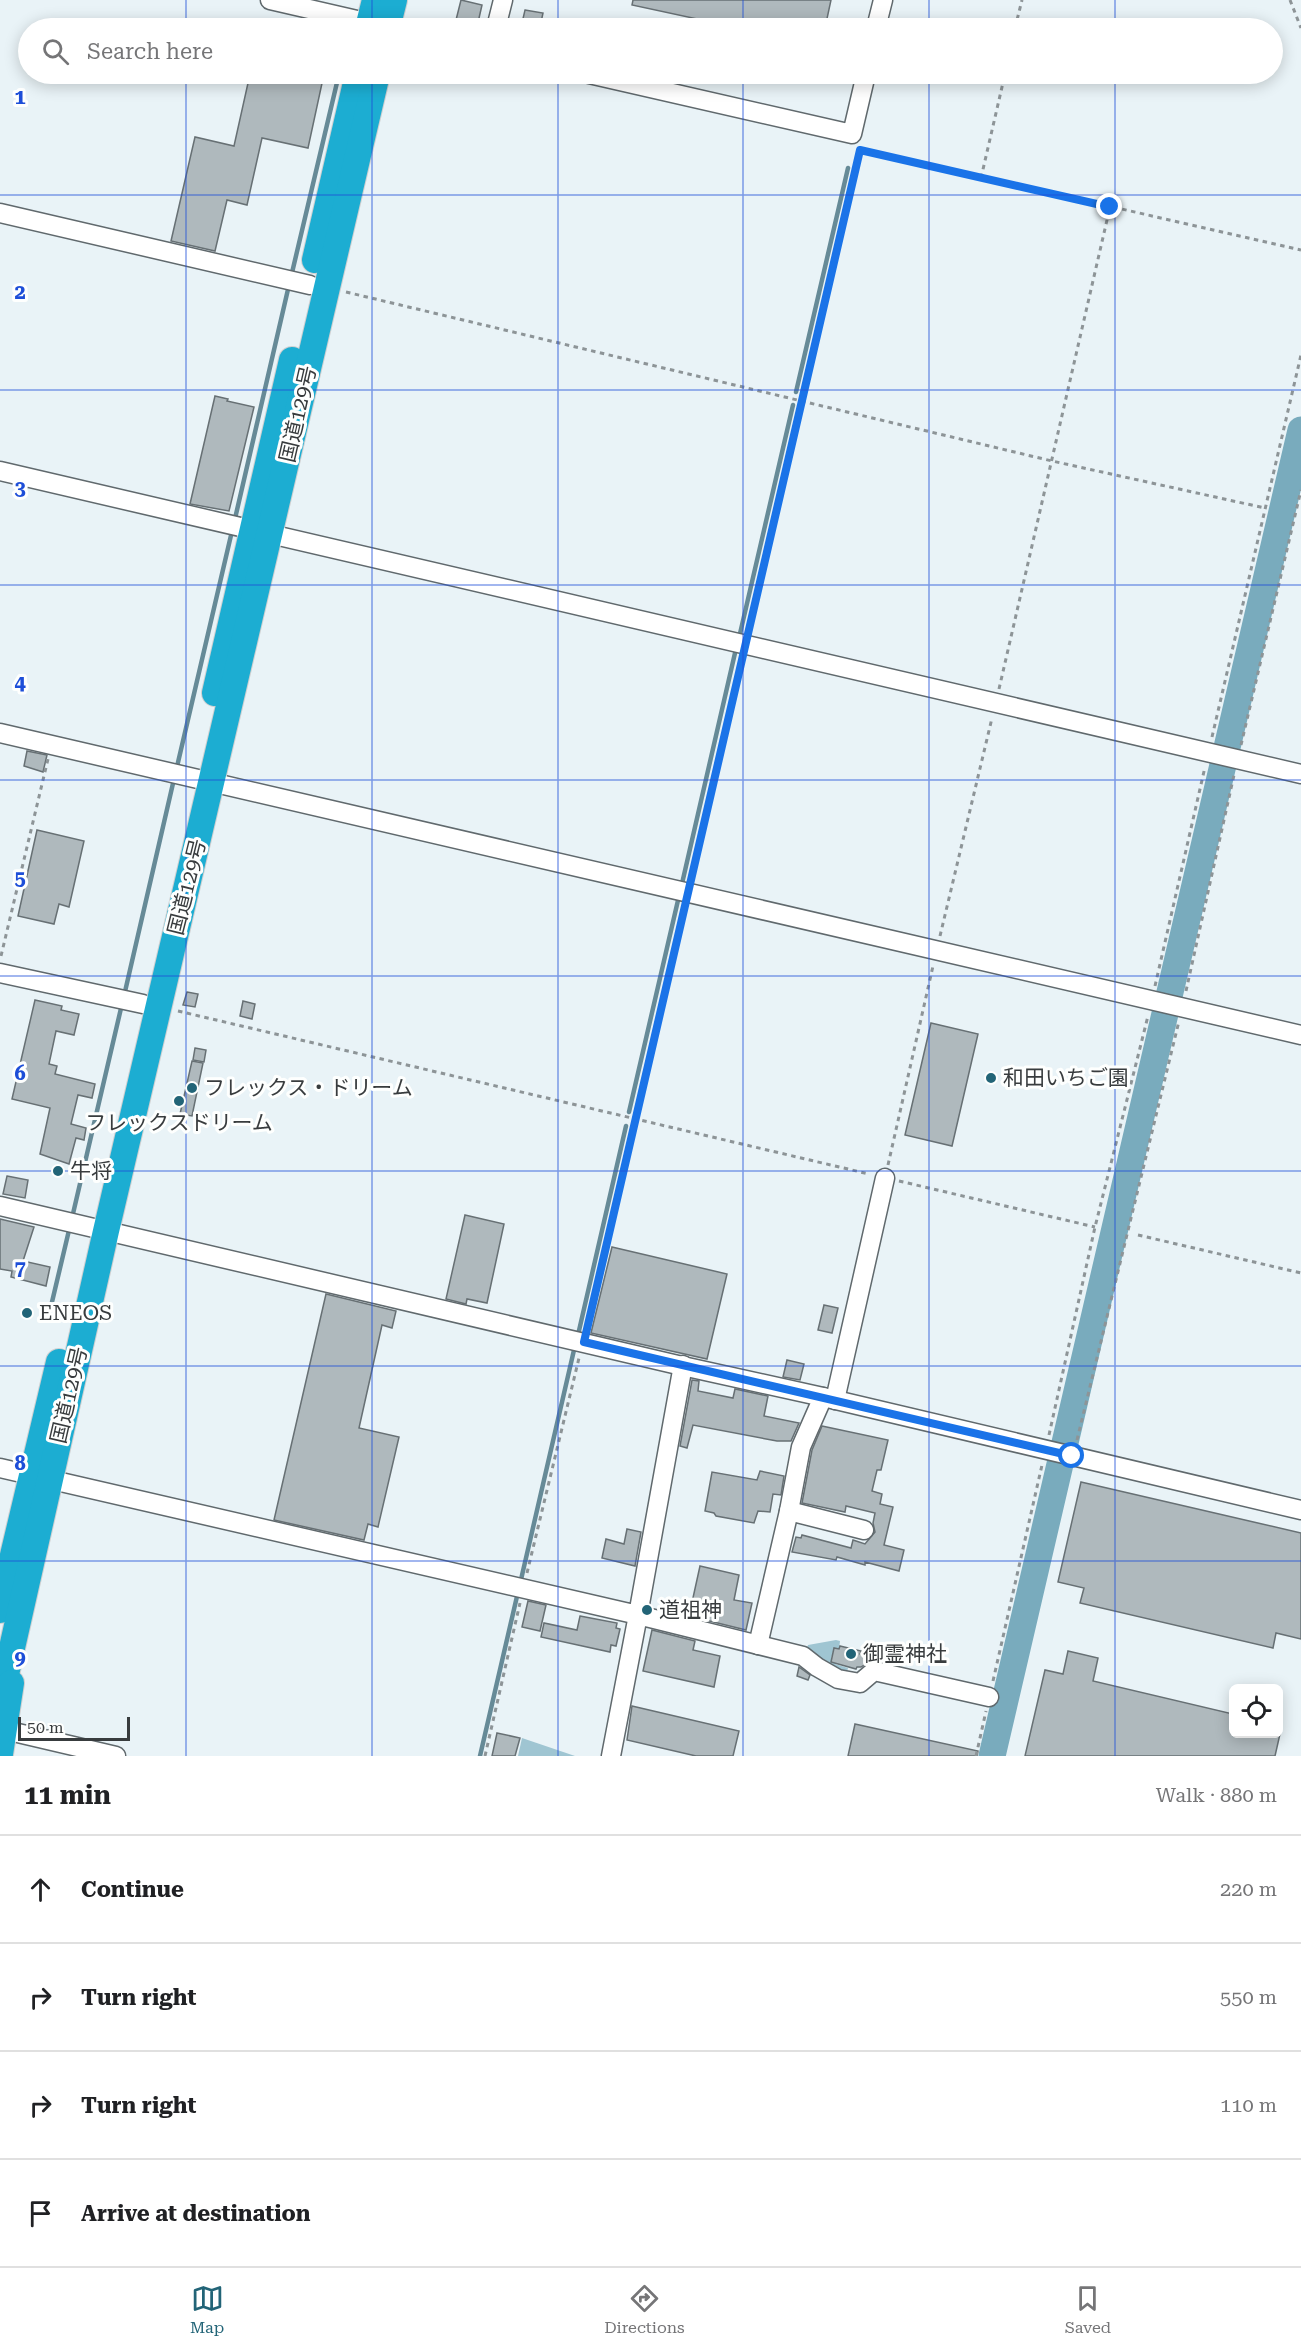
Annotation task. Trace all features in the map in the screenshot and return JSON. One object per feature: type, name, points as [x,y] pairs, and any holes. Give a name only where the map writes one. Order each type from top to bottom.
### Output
[{"type":"highway","points":[[383,18],[394,0]]},
{"type":"highway","name":"国道129号","points":[[0,1701],[10,1614],[41,1477],[84,1227],[304,283],[355,84]]},
{"type":"highway","name":"国道129号","points":[[304,283],[374,84]]},
{"type":"highway","points":[[2,1742],[10,1614]]},
{"type":"street","points":[[270,0],[356,18]]},
{"type":"street","points":[[498,18],[503,0]]},
{"type":"street","points":[[878,18],[883,0]]},
{"type":"street","points":[[628,84],[856,142],[865,84]]},
{"type":"street","points":[[0,213],[304,283]]},
{"type":"street","points":[[0,471],[1301,774]]},
{"type":"street","points":[[0,733],[1301,1035]]},
{"type":"street","points":[[0,972],[136,1003]]},
{"type":"street","points":[[758,1645],[789,1511],[801,1447],[829,1399],[885,1178]]},
{"type":"street","points":[[0,1206],[1301,1510]]},
{"type":"street","points":[[611,1756],[683,1365]]},
{"type":"street","points":[[0,1468],[638,1615],[803,1656],[831,1676],[849,1682],[860,1683],[874,1671],[989,1697]]},
{"type":"street","points":[[789,1511],[864,1530]]},
{"type":"street","points":[[2,1742],[116,1756]]},
{"type":"path","points":[[1018,18],[1022,0]]},
{"type":"path","points":[[1290,0],[1301,28]]},
{"type":"path","points":[[981,178],[1003,84]]},
{"type":"path","points":[[485,1756],[520,1588],[584,1342],[682,892],[745,645],[801,401],[856,142],[981,178],[1301,250]]},
{"type":"path","points":[[304,283],[1052,461],[1265,508]]},
{"type":"path","points":[[976,1756],[1048,1451],[1095,1227],[1154,1001],[1301,355]]},
{"type":"path","points":[[1072,1457],[1301,490]]},
{"type":"path","points":[[1295,514],[1301,515]]},
{"type":"path","points":[[0,961],[52,745]]},
{"type":"path","points":[[136,1003],[1095,1227]]},
{"type":"path","points":[[1138,1235],[1301,1274]]},
{"type":"shaded area","points":[[840,1641],[839,1649],[834,1648],[831,1659],[835,1660],[835,1664],[848,1668],[846,1676],[839,1674],[807,1649],[808,1645]]},
{"type":"shaded area","points":[[522,1738],[575,1756],[518,1756]]},
{"type":"building","points":[[461,0],[482,5],[479,18],[456,18]]},
{"type":"building","points":[[633,0],[831,0],[827,18],[692,18],[632,5]]},
{"type":"building","points":[[525,10],[543,13],[542,18],[523,18]]},
{"type":"building","points":[[248,84],[322,84],[308,148],[262,138],[247,205],[227,200],[215,251],[171,241],[195,137],[234,146]]},
{"type":"building","points":[[215,396],[254,407],[229,511],[190,504]]},
{"type":"building","points":[[27,751],[47,755],[43,772],[24,766]]},
{"type":"building","points":[[37,830],[84,841],[69,907],[59,904],[54,924],[18,916]]},
{"type":"building","points":[[187,992],[198,994],[195,1007],[183,1005]]},
{"type":"building","points":[[35,1000],[62,1006],[61,1010],[79,1014],[74,1035],[56,1031],[49,1064],[57,1066],[55,1074],[95,1084],[92,1098],[78,1095],[71,1124],[86,1128],[84,1140],[76,1138],[69,1164],[40,1154],[50,1108],[12,1099]]},
{"type":"building","points":[[243,1001],[255,1004],[252,1019],[240,1016]]},
{"type":"building","points":[[931,1023],[978,1034],[952,1146],[905,1135]]},
{"type":"building","points":[[195,1048],[206,1050],[204,1062],[193,1060]]},
{"type":"building","name":"フレックス・ドリーム","points":[[192,1061],[203,1063],[192,1116],[180,1114]]},
{"type":"building","points":[[7,1176],[28,1180],[25,1198],[3,1194]]},
{"type":"building","points":[[465,1215],[504,1224],[487,1303],[467,1299],[466,1304],[446,1299]]},
{"type":"building","points":[[0,1219],[34,1227],[23,1261],[50,1267],[46,1286],[11,1277],[12,1271],[0,1269]]},
{"type":"building","points":[[612,1247],[727,1274],[707,1359],[591,1333]]},
{"type":"building","points":[[326,1294],[396,1311],[392,1328],[382,1325],[359,1428],[399,1437],[378,1527],[368,1524],[364,1540],[274,1520]]},
{"type":"building","points":[[824,1305],[838,1308],[832,1333],[818,1330]]},
{"type":"building","points":[[787,1360],[804,1364],[800,1380],[783,1377]]},
{"type":"building","points":[[692,1380],[699,1381],[698,1391],[733,1398],[735,1389],[768,1396],[764,1416],[799,1423],[791,1441],[777,1441],[693,1425],[687,1448],[680,1446]]},
{"type":"building","points":[[822,1426],[888,1440],[881,1470],[877,1470],[872,1491],[882,1494],[880,1504],[893,1507],[884,1545],[904,1550],[899,1571],[837,1557],[836,1560],[792,1552],[796,1537],[801,1538],[802,1535],[851,1548],[853,1540],[865,1544],[875,1532],[873,1523],[875,1513],[846,1506],[845,1512],[802,1503],[812,1450]]},
{"type":"building","points":[[760,1471],[784,1476],[781,1495],[773,1494],[770,1512],[758,1511],[754,1523],[716,1516],[714,1513],[705,1511],[712,1472],[757,1480]]},
{"type":"building","points":[[1081,1482],[1301,1533],[1301,1639],[1276,1633],[1273,1648],[1080,1603],[1084,1588],[1058,1582]]},
{"type":"building","points":[[627,1529],[641,1532],[635,1566],[602,1558],[606,1539],[624,1544]]},
{"type":"building","points":[[700,1566],[739,1575],[734,1600],[752,1603],[746,1630],[689,1616]]},
{"type":"building","points":[[528,1601],[546,1605],[540,1631],[522,1627]]},
{"type":"building","points":[[580,1616],[617,1623],[616,1628],[620,1629],[616,1646],[611,1645],[610,1652],[541,1637],[544,1623],[577,1630]]},
{"type":"building","points":[[652,1630],[695,1641],[693,1650],[720,1656],[714,1687],[643,1671]]},
{"type":"building","points":[[840,1646],[861,1651],[860,1654],[866,1655],[864,1665],[856,1669],[831,1662],[834,1648],[839,1649]]},
{"type":"building","points":[[1068,1651],[1098,1658],[1093,1681],[1229,1713],[1229,1738],[1279,1738],[1275,1756],[1025,1756],[1045,1670],[1063,1674]]},
{"type":"building","points":[[799,1667],[810,1675],[808,1680],[797,1676]]},
{"type":"building","points":[[632,1706],[739,1731],[733,1756],[696,1756],[627,1740]]},
{"type":"building","points":[[855,1724],[978,1751],[977,1756],[848,1756]]},
{"type":"building","points":[[497,1733],[520,1738],[515,1756],[492,1756]]},
{"type":"waterway","points":[[291,277],[337,84]]},
{"type":"waterway","points":[[796,392],[848,168]]},
{"type":"waterway","points":[[234,523],[289,285]]},
{"type":"waterway","points":[[739,638],[793,405]]},
{"type":"waterway","points":[[992,1756],[1301,430]]},
{"type":"waterway","points":[[176,771],[232,531]]},
{"type":"waterway","points":[[681,888],[735,653]]},
{"type":"waterway","points":[[124,996],[174,779]]},
{"type":"waterway","points":[[629,1112],[679,896]]},
{"type":"waterway","points":[[72,1218],[122,1004]]},
{"type":"waterway","points":[[578,1335],[626,1126]]},
{"type":"waterway","points":[[52,1302],[70,1226]]},
{"type":"waterway","points":[[520,1584],[574,1350]]},
{"type":"waterway","points":[[480,1756],[518,1592]]},
{"type":"place","name":"和田いちご園","points":[[991,1078]]},
{"type":"place","name":"フレックス・ドリーム","points":[[192,1088]]},
{"type":"place","name":"フレックスドリーム","points":[[179,1101]]},
{"type":"place","name":"牛将","points":[[58,1171]]},
{"type":"place","name":"ENEOS","points":[[27,1313]]},
{"type":"place","name":"道祖神","points":[[647,1610]]},
{"type":"place","name":"御霊神社","points":[[851,1654]]},
{"type":"route","points":[[1072,1456],[584,1342],[633,1120],[860,150],[1110,207]]}]
